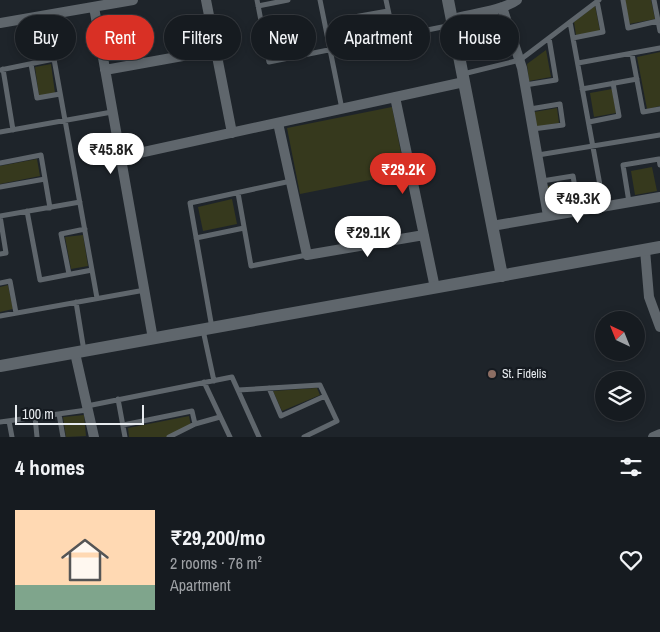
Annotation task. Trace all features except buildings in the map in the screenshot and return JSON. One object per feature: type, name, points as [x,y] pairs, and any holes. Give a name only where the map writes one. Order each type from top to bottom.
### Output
[{"type":"street","points":[[66,0],[68,11]]},
{"type":"street","points":[[0,23],[133,0]]},
{"type":"street","points":[[206,0],[209,15]]},
{"type":"street","points":[[448,0],[451,15]]},
{"type":"street","points":[[475,15],[502,7],[517,0]]},
{"type":"street","points":[[94,7],[154,339]]},
{"type":"street","points":[[502,7],[520,60],[548,216]]},
{"type":"street","points":[[105,70],[164,59]]},
{"type":"street","points":[[218,60],[232,133]]},
{"type":"street","points":[[459,60],[502,276]]},
{"type":"street","points":[[121,157],[395,97],[463,78]]},
{"type":"street","points":[[395,97],[435,288]]},
{"type":"street","points":[[278,123],[307,255],[424,235]]},
{"type":"street","points":[[492,226],[660,197]]},
{"type":"street","points":[[0,366],[660,247]]},
{"type":"street","points":[[645,250],[649,297],[660,327]]},
{"type":"street","points":[[80,352],[94,437]]},
{"type":"street","points":[[653,437],[660,434]]},
{"type":"lane","points":[[257,3],[288,0]]},
{"type":"lane","points":[[320,0],[326,30]]},
{"type":"lane","points":[[386,0],[389,15]]},
{"type":"lane","points":[[623,0],[628,28],[658,21]]},
{"type":"lane","points":[[654,0],[660,31]]},
{"type":"lane","points":[[463,78],[520,60],[598,1],[603,32],[573,38]]},
{"type":"lane","points":[[365,15],[388,11]]},
{"type":"lane","points":[[570,22],[604,207]]},
{"type":"lane","points":[[525,85],[556,80],[549,38]]},
{"type":"lane","points":[[578,63],[660,48]]},
{"type":"lane","points":[[632,54],[644,112],[660,109]]},
{"type":"lane","points":[[13,130],[1,69],[54,59],[97,298]]},
{"type":"lane","points":[[332,60],[342,109]]},
{"type":"lane","points":[[31,64],[37,98],[60,94]]},
{"type":"lane","points":[[582,89],[637,79]]},
{"type":"lane","points":[[588,122],[619,116],[613,83]]},
{"type":"lane","points":[[530,109],[560,104],[563,124],[533,129]]},
{"type":"lane","points":[[0,132],[112,112]]},
{"type":"lane","points":[[538,155],[660,135]]},
{"type":"lane","points":[[0,163],[41,155],[50,208]]},
{"type":"lane","points":[[629,202],[623,165],[659,159],[660,166]]},
{"type":"lane","points":[[542,181],[573,176],[579,211]]},
{"type":"lane","points":[[0,187],[45,179]]},
{"type":"lane","points":[[214,381],[190,203],[291,181]]},
{"type":"lane","points":[[238,193],[251,266],[307,255]]},
{"type":"lane","points":[[0,254],[6,253],[0,216],[80,202]]},
{"type":"lane","points":[[28,211],[40,280],[92,270]]},
{"type":"lane","points":[[196,238],[244,228]]},
{"type":"lane","points":[[69,274],[61,234],[85,229]]},
{"type":"lane","points":[[0,283],[10,281],[16,313]]},
{"type":"lane","points":[[0,316],[145,290]]},
{"type":"lane","points":[[76,302],[80,352]]},
{"type":"lane","points":[[0,422],[59,414],[118,399],[232,377],[259,437]]},
{"type":"lane","points":[[204,382],[230,437]]},
{"type":"lane","points":[[238,390],[320,385],[337,422],[317,434],[304,437]]},
{"type":"lane","points":[[269,388],[281,416],[326,396]]},
{"type":"lane","points":[[118,399],[125,437]]},
{"type":"lane","points":[[123,425],[192,411],[195,424]]},
{"type":"lane","points":[[59,414],[63,437]]},
{"type":"lane","points":[[34,417],[37,437]]},
{"type":"lane","points":[[169,437],[195,424],[220,417]]},
{"type":"lane","points":[[10,421],[12,437]]},
{"type":"green space","points":[[625,0],[651,0],[655,19],[629,24]]},
{"type":"green space","points":[[595,6],[600,31],[576,35],[574,22]]},
{"type":"green space","points":[[546,50],[551,77],[529,81],[527,64]]},
{"type":"green space","points":[[660,52],[660,106],[647,109],[637,57]]},
{"type":"green space","points":[[51,64],[55,93],[39,96],[35,67]]},
{"type":"green space","points":[[612,89],[616,113],[594,117],[590,93]]},
{"type":"green space","points":[[392,107],[405,173],[300,194],[287,128]]},
{"type":"green space","points":[[557,108],[559,123],[537,127],[534,112]]},
{"type":"green space","points":[[37,159],[40,176],[0,184],[0,166]]},
{"type":"green space","points":[[652,167],[657,191],[635,195],[631,171]]},
{"type":"green space","points":[[568,183],[573,207],[551,211],[547,186]]},
{"type":"green space","points":[[232,199],[237,224],[203,231],[198,207]]},
{"type":"green space","points":[[83,235],[88,266],[71,269],[65,237]]},
{"type":"green space","points":[[8,285],[13,309],[0,312],[0,287]]},
{"type":"green space","points":[[317,388],[320,395],[282,411],[273,391]]},
{"type":"green space","points":[[84,415],[86,436],[66,437],[63,417]]},
{"type":"green space","points":[[189,416],[191,426],[167,437],[129,437],[128,428]]},
{"type":"place","name":"St. Fidelis","points":[[492,374]]}]
